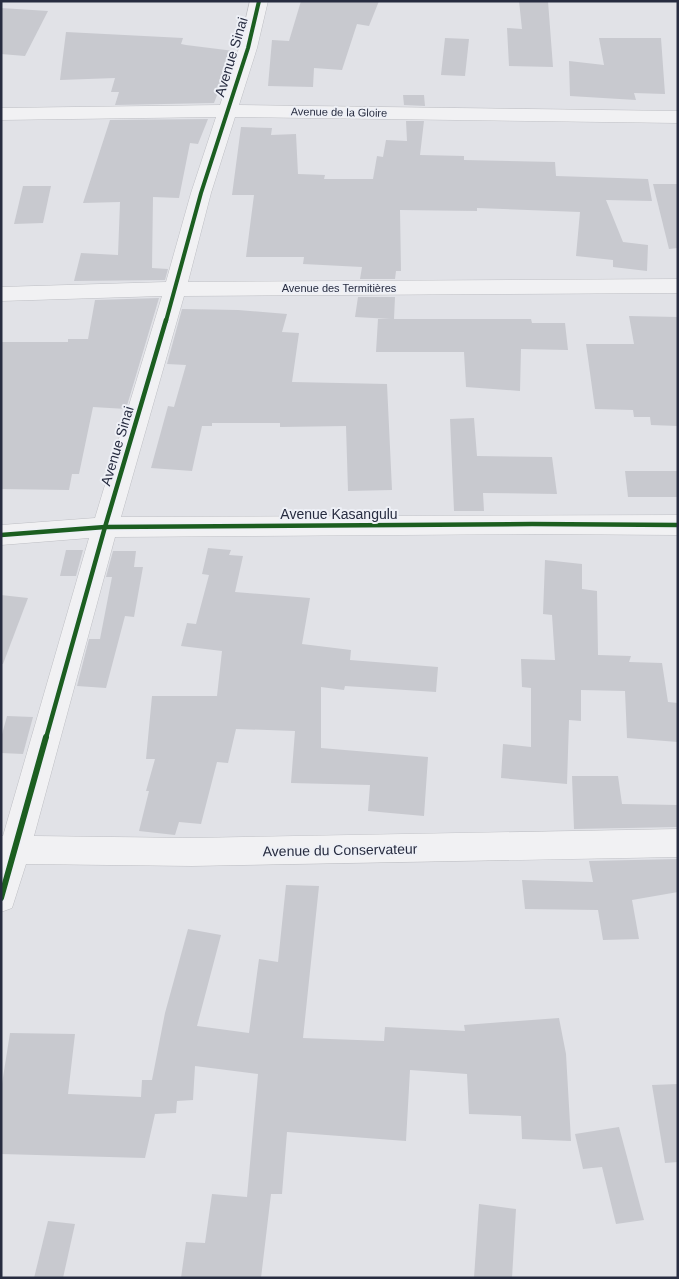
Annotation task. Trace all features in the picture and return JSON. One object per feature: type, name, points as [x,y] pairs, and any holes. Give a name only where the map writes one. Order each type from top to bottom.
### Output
[{"type":"street","name":"Avenue Sinai","points":[[1,898],[8,849],[175,290],[201,193],[248,48],[259,1]]},
{"type":"street","name":"Avenue de la Gloire","points":[[1,114],[227,111],[678,117]]},
{"type":"street","name":"Avenue des Termitières","points":[[1,294],[218,288],[678,286]]},
{"type":"street","name":"Avenue Kasangulu","points":[[1,534],[105,527],[532,524],[678,526]]},
{"type":"street","name":"Avenue du Conservateur","points":[[8,849],[231,852],[678,843]]},
{"type":"building","points":[[301,1],[379,1],[369,26],[357,24],[342,70],[314,68],[313,87],[268,86],[272,40],[289,41]]},
{"type":"building","points":[[519,1],[548,1],[553,67],[509,66],[507,28],[522,29]]},
{"type":"building","points":[[1,8],[48,11],[25,56],[1,54]]},
{"type":"building","points":[[66,32],[183,38],[181,44],[234,51],[214,103],[115,105],[119,92],[111,92],[115,78],[60,80]]},
{"type":"building","points":[[445,38],[469,39],[465,76],[441,75]]},
{"type":"building","points":[[599,38],[661,38],[665,94],[634,93],[636,100],[570,96],[569,61],[604,65]]},
{"type":"building","points":[[403,95],[424,95],[425,106],[404,105]]},
{"type":"building","points":[[208,119],[198,144],[190,143],[179,198],[153,197],[152,268],[168,269],[165,280],[74,281],[81,253],[118,255],[120,202],[83,203],[110,120]]},
{"type":"building","points":[[406,121],[424,121],[420,155],[464,156],[464,160],[555,162],[556,176],[648,179],[652,201],[606,200],[623,242],[648,245],[647,271],[613,267],[613,260],[576,256],[580,212],[477,208],[477,211],[400,210],[401,271],[396,271],[395,279],[360,279],[362,267],[303,264],[304,257],[246,257],[254,195],[232,195],[241,127],[272,128],[271,135],[296,134],[298,174],[325,175],[324,179],[373,179],[377,156],[383,157],[386,140],[407,141]]},
{"type":"building","points":[[653,184],[678,184],[678,248],[669,249]]},
{"type":"building","points":[[23,186],[51,186],[43,223],[14,224]]},
{"type":"building","points":[[358,297],[395,297],[394,319],[531,319],[532,323],[565,323],[568,350],[521,349],[520,391],[466,387],[464,352],[376,352],[378,319],[391,319],[355,317]]},
{"type":"building","points":[[159,298],[126,409],[93,407],[79,474],[72,474],[69,490],[1,489],[1,342],[68,342],[68,339],[88,339],[95,300]]},
{"type":"building","points":[[182,309],[238,310],[287,314],[282,332],[299,333],[292,382],[387,384],[392,490],[348,491],[346,426],[280,427],[280,423],[212,423],[212,426],[202,426],[192,471],[151,468],[168,406],[174,407],[186,365],[167,364]]},
{"type":"building","points":[[629,316],[678,317],[678,426],[651,425],[650,417],[634,417],[633,410],[595,409],[586,344],[634,344]]},
{"type":"building","points":[[474,418],[477,456],[552,457],[557,494],[483,493],[484,511],[454,511],[450,419]]},
{"type":"building","points":[[625,471],[678,471],[678,497],[628,497]]},
{"type":"building","points":[[208,548],[231,550],[229,555],[243,556],[235,592],[310,598],[302,644],[351,650],[350,660],[438,667],[436,692],[345,686],[344,690],[321,687],[321,748],[428,757],[424,816],[368,811],[370,785],[291,783],[295,731],[236,729],[228,763],[217,762],[201,824],[179,822],[175,835],[139,831],[149,791],[146,791],[155,759],[146,759],[152,696],[217,696],[222,651],[181,646],[187,623],[196,624],[209,575],[202,574]]},
{"type":"building","points":[[66,550],[83,550],[76,576],[60,576]]},
{"type":"building","points":[[113,551],[136,551],[134,567],[143,567],[134,617],[125,616],[106,688],[77,686],[89,639],[100,639],[112,577],[106,577]]},
{"type":"building","points":[[545,560],[582,564],[582,589],[597,591],[598,655],[631,656],[629,662],[662,663],[668,702],[678,703],[678,742],[627,738],[625,691],[581,690],[581,721],[569,720],[567,784],[501,778],[503,744],[531,747],[531,688],[522,687],[521,659],[555,660],[552,615],[543,614]]},
{"type":"building","points":[[1,595],[28,598],[3,664],[1,664]]},
{"type":"building","points":[[7,716],[33,717],[23,754],[1,753],[1,738]]},
{"type":"building","points":[[572,776],[618,776],[622,804],[678,805],[678,827],[574,829]]},
{"type":"building","points":[[678,859],[678,892],[632,900],[639,939],[603,940],[598,910],[525,909],[522,880],[593,882],[589,861]]},
{"type":"building","points":[[286,885],[319,886],[303,1038],[384,1041],[385,1027],[465,1031],[464,1025],[559,1018],[566,1054],[571,1141],[522,1139],[521,1116],[469,1114],[467,1074],[410,1070],[406,1141],[287,1132],[282,1194],[271,1194],[261,1278],[181,1278],[186,1242],[205,1243],[212,1194],[247,1197],[258,1074],[195,1066],[193,1100],[177,1101],[176,1113],[155,1114],[145,1158],[1,1154],[1,1090],[10,1033],[75,1034],[68,1094],[141,1097],[142,1080],[152,1080],[165,1013],[188,929],[221,935],[197,1026],[249,1033],[259,959],[278,962]]},
{"type":"building","points":[[678,1084],[678,1162],[665,1163],[652,1085]]},
{"type":"building","points":[[619,1127],[644,1220],[616,1224],[602,1167],[583,1169],[575,1134]]},
{"type":"building","points":[[479,1204],[516,1209],[512,1278],[474,1278]]},
{"type":"building","points":[[48,1221],[75,1224],[63,1278],[34,1278]]},
{"type":"cycle path","points":[[1,898],[201,193],[248,48],[259,1]]},
{"type":"cycle path","points":[[1,535],[105,527],[532,524],[678,525]]}]
